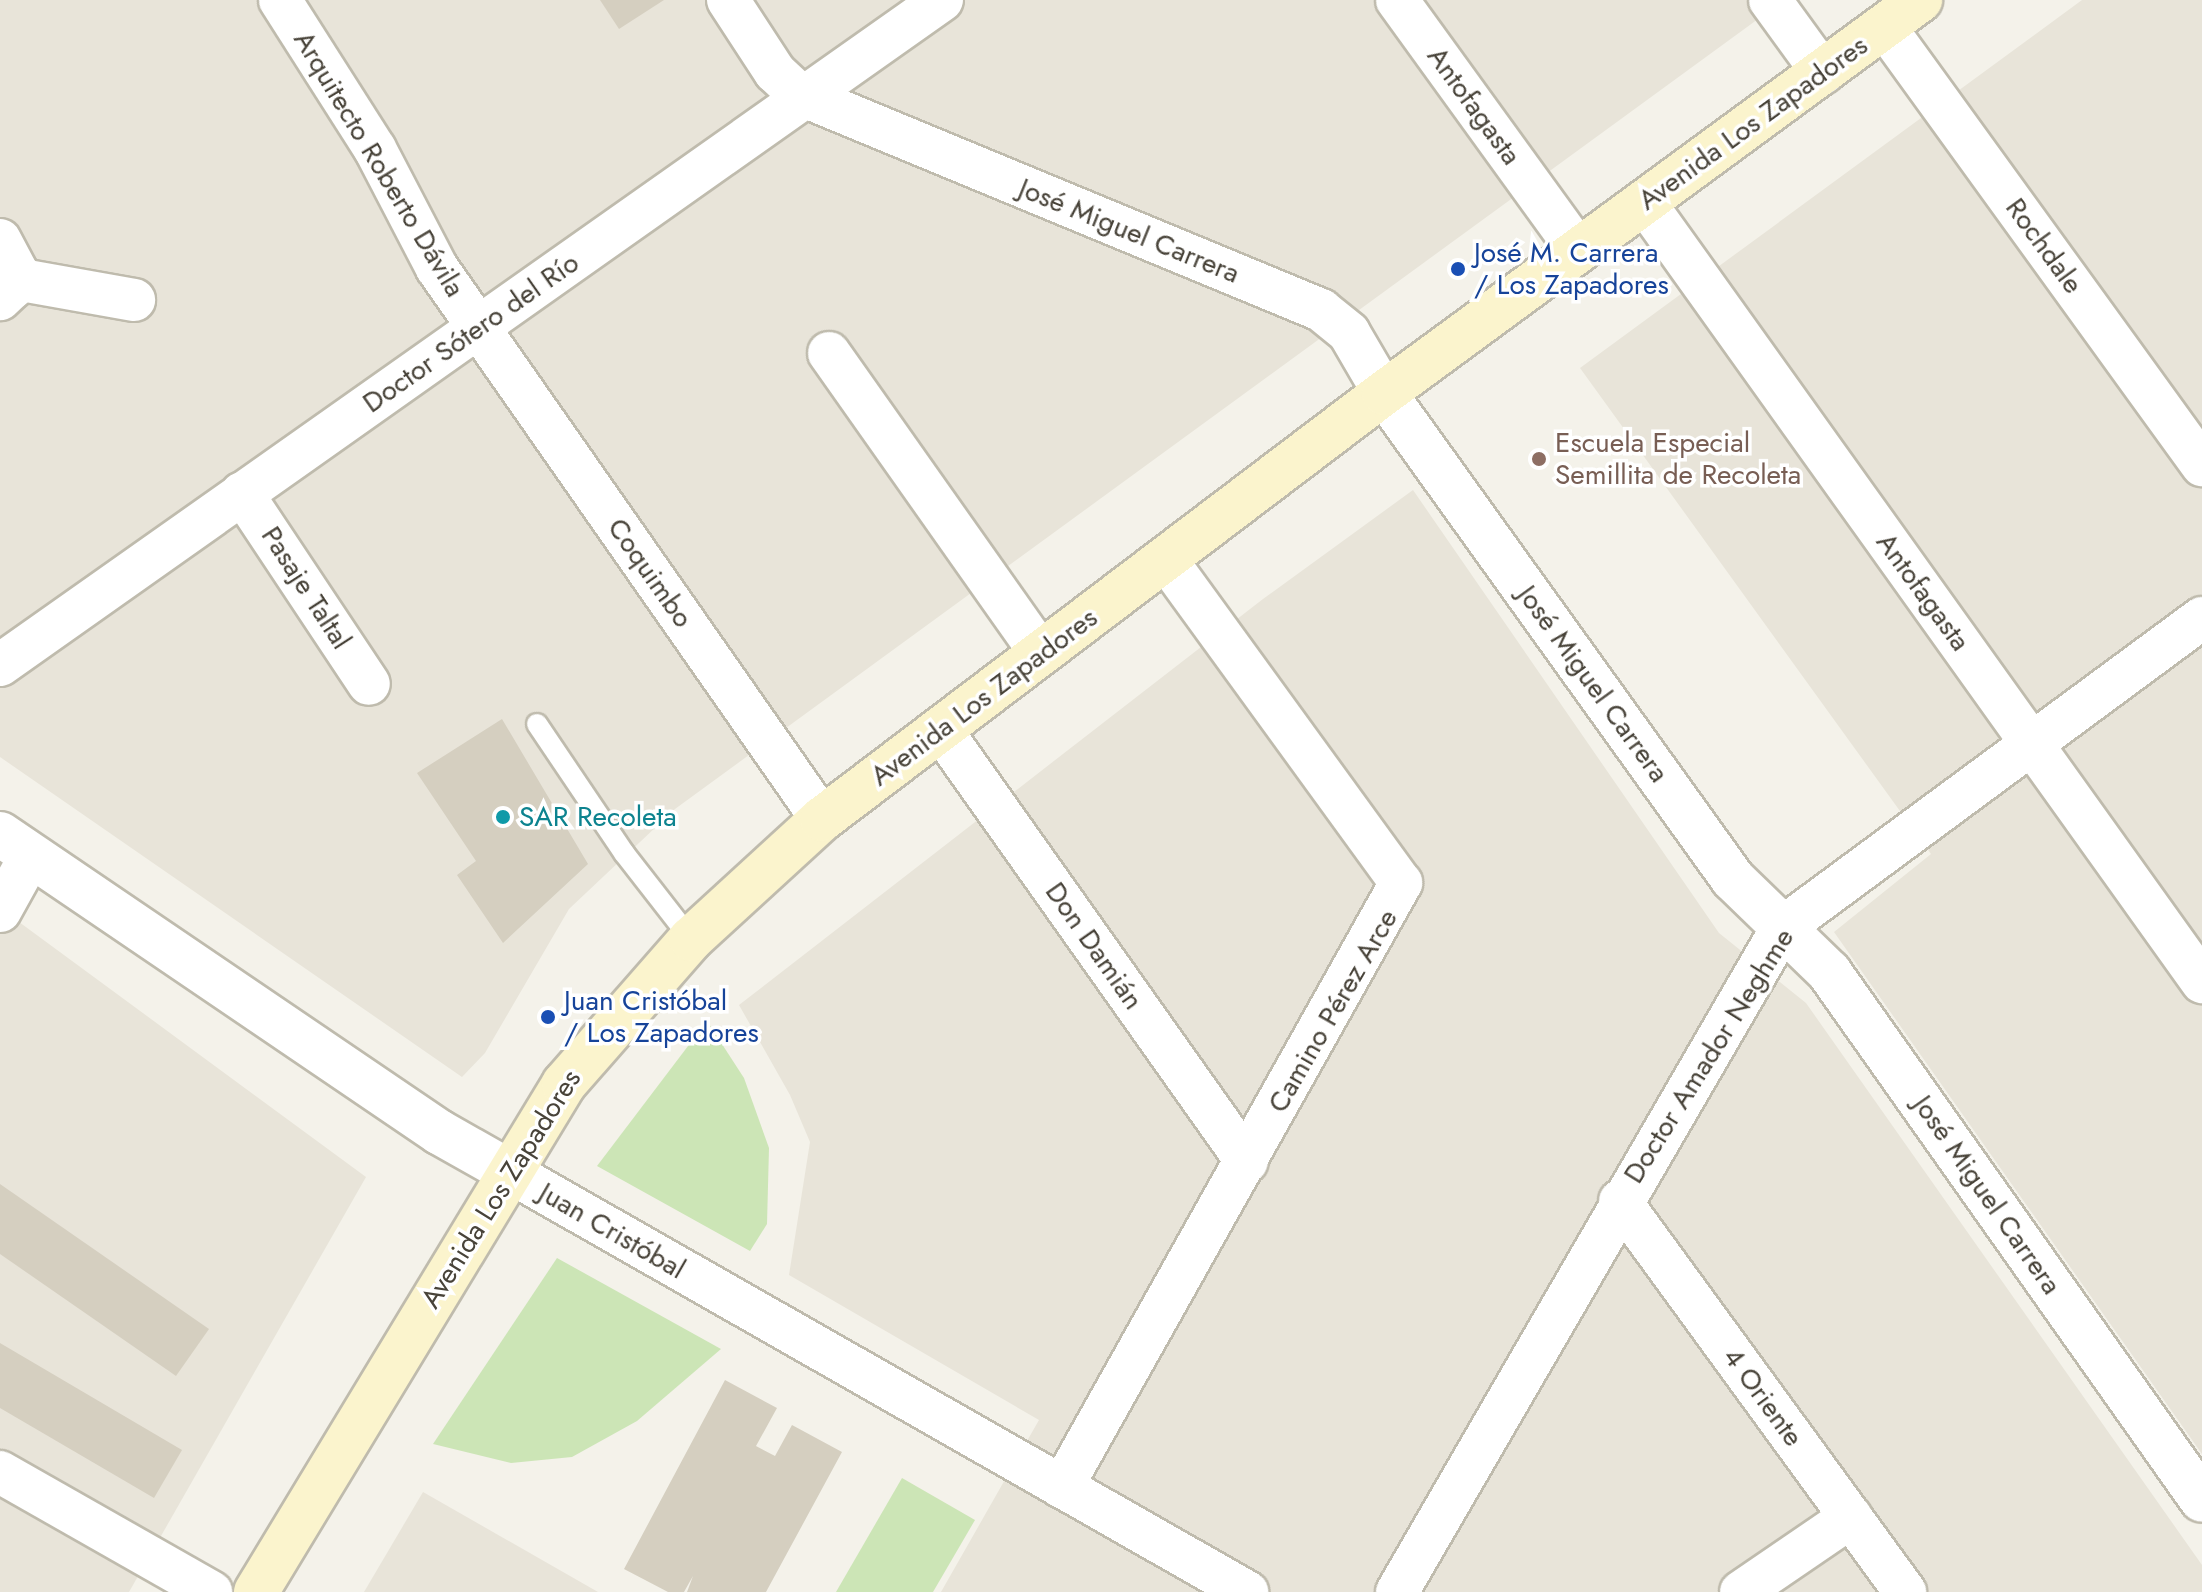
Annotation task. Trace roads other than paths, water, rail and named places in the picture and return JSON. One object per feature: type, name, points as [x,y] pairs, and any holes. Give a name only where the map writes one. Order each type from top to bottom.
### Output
[{"type":"main road","name":"Avenida Los Zapadores","points":[[264,1589],[508,1171],[564,1084],[691,939],[822,819],[1384,393],[1920,0]]},
{"type":"street","name":"Arquitecto Roberto Dávila","points":[[280,0],[360,123],[437,268],[479,327]]},
{"type":"street","name":"José Miguel Carrera","points":[[728,0],[775,72],[806,98],[1321,310],[1349,333],[1384,393],[1733,879],[1829,972],[2202,1500]]},
{"type":"street","name":"Doctor Sótero del Río","points":[[0,665],[942,0]]},
{"type":"street","name":"Antofagasta","points":[[1397,0],[1579,251]]},
{"type":"street","points":[[1770,0],[1823,73]]},
{"type":"street","name":"Rochdale","points":[[1885,27],[2202,465]]},
{"type":"street","name":"Antofagasta","points":[[1645,203],[2202,982]]},
{"type":"street","points":[[0,240],[15,264],[8,289],[134,300]]},
{"type":"street","name":"Coquimbo","points":[[479,327],[822,819]]},
{"type":"street","points":[[829,353],[1041,654]]},
{"type":"street","name":"Pasaje Taltal","points":[[242,493],[369,684]]},
{"type":"street","name":"Camino Pérez Arce","points":[[1062,1487],[1401,883],[1166,559]]},
{"type":"street","name":"Doctor Amador Neghme","points":[[1397,1592],[1620,1201],[1782,928],[2202,618]]},
{"type":"street","name":"Don Damián","points":[[941,730],[1247,1162]]},
{"type":"street","points":[[0,911],[16,845]]},
{"type":"street","name":"Juan Cristóbal","points":[[16,845],[439,1132],[1247,1592]]},
{"type":"street","name":"4 Oriente","points":[[1620,1201],[1905,1592]]},
{"type":"street","points":[[0,1472],[211,1592]]},
{"type":"street","points":[[1741,1592],[1851,1517]]},
{"type":"lane","points":[[537,724],[624,853],[691,939]]},
{"type":"place","name":"José M. Carrera / Los Zapadores","points":[[1458,269]]},
{"type":"place","name":"Escuela Especial Semillita de Recoleta","points":[[1539,459]]},
{"type":"place","name":"SAR Recoleta","points":[[503,817]]},
{"type":"place","name":"Juan Cristóbal / Los Zapadores","points":[[548,1017]]}]
